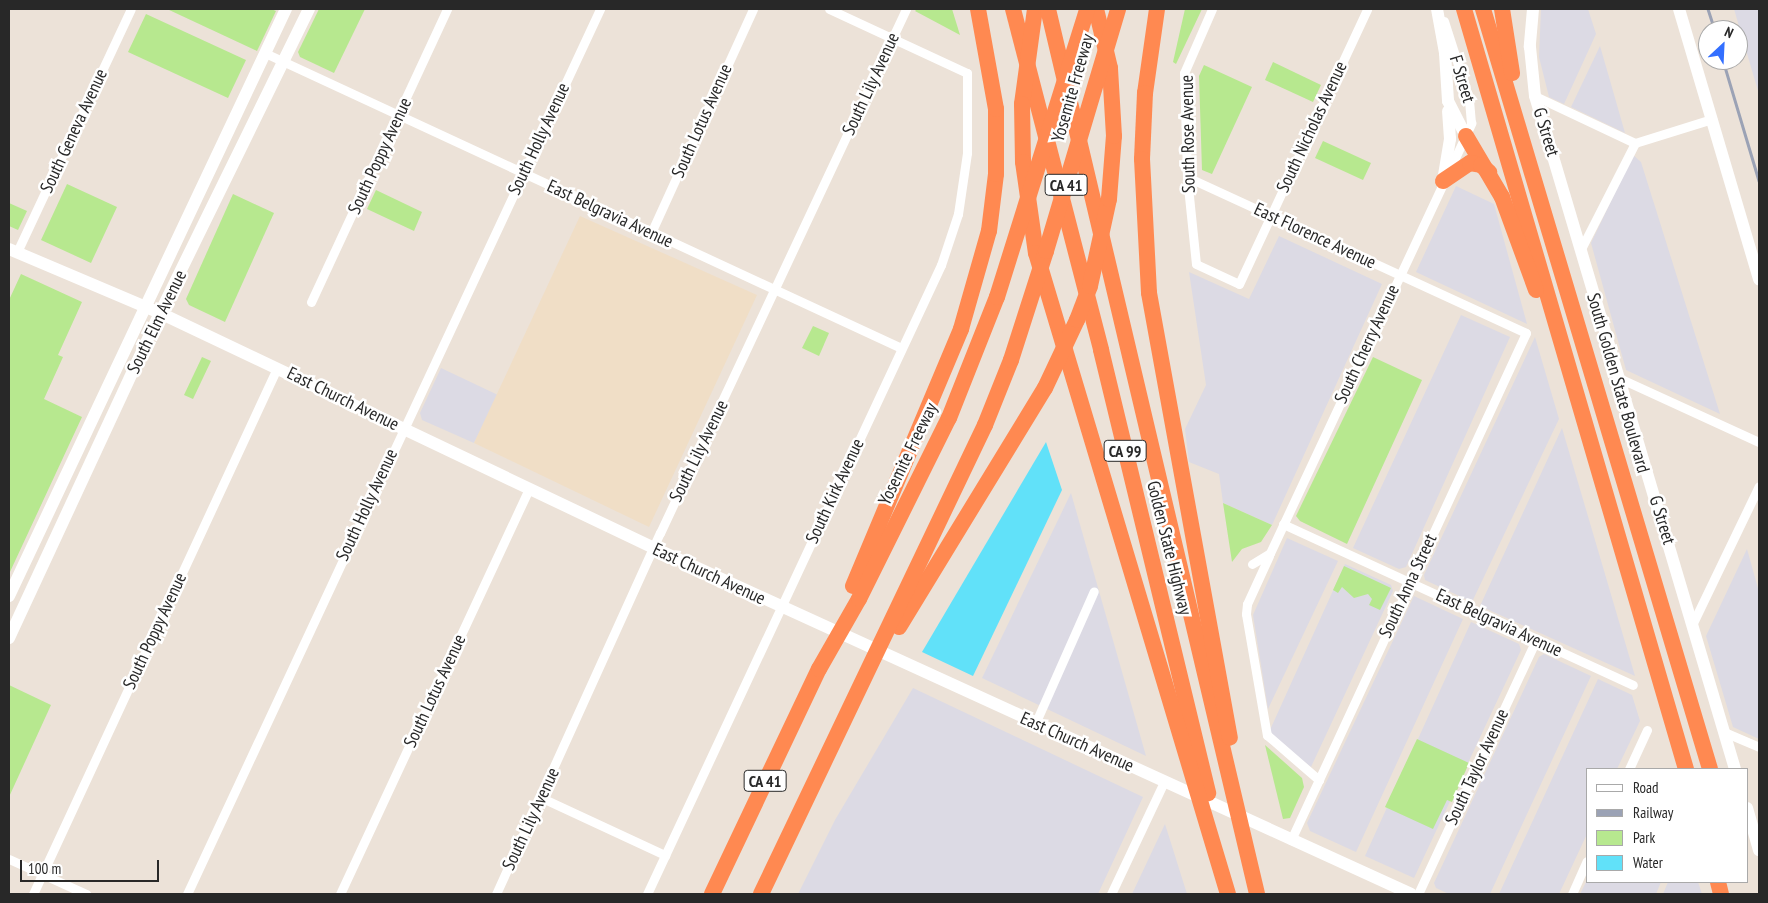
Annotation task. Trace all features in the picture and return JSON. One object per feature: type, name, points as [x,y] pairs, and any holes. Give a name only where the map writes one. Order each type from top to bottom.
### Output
[{"type":"highway","points":[[854,597],[960,329],[987,239],[995,182],[996,133],[992,82],[978,9]]},
{"type":"highway","name":"Golden State Highway","points":[[1013,9],[1100,350],[1233,894]]},
{"type":"highway","points":[[1035,9],[1022,104],[1023,162],[1036,253],[1228,894]]},
{"type":"highway","name":"Golden State Highway","points":[[1048,9],[1257,894]]},
{"type":"highway","name":"Yosemite Freeway","points":[[854,597],[949,418],[997,297],[1087,9]]},
{"type":"highway","points":[[901,616],[1028,416],[1066,345],[1093,273],[1109,199],[1114,110],[1110,68],[1096,9]]},
{"type":"highway","name":"Yosemite Freeway","points":[[761,894],[860,687],[901,616],[1011,360],[1118,9]]},
{"type":"highway","points":[[1157,9],[1145,93],[1142,159],[1149,293],[1230,742],[1265,894]]},
{"type":"highway","points":[[1464,9],[1686,768]]},
{"type":"highway","name":"South Golden State Boulevard","points":[[1483,9],[1525,142],[1710,768]]},
{"type":"highway","points":[[1502,9],[1525,142]]},
{"type":"highway","points":[[1466,136],[1490,172],[1502,197],[1596,458]]},
{"type":"highway","points":[[1443,181],[1470,163],[1481,165],[1490,172]]},
{"type":"highway","name":"CA 41","points":[[712,894],[854,597]]},
{"type":"street","name":"South Geneva Avenue","points":[[13,251],[130,9]]},
{"type":"street","name":"South Elm Avenue","points":[[9,596],[144,306],[186,227],[286,9]]},
{"type":"street","name":"South Elm Avenue","points":[[9,638],[160,313],[309,9]]},
{"type":"street","name":"South Poppy Avenue","points":[[311,302],[399,116],[447,9]]},
{"type":"street","name":"South Holly Avenue","points":[[187,894],[600,9]]},
{"type":"street","name":"South Lotus Avenue","points":[[651,233],[753,9]]},
{"type":"street","points":[[829,9],[892,38]]},
{"type":"street","name":"South Lily Avenue","points":[[496,894],[542,798],[654,548],[776,291],[906,9]]},
{"type":"street","name":"South Rose Avenue","points":[[1196,264],[1187,177],[1184,73],[1212,9]]},
{"type":"street","name":"South Nicholas Avenue","points":[[1196,264],[1239,284],[1367,9]]},
{"type":"street","name":"F Street","points":[[1438,9],[1445,53],[1448,101],[1466,136]]},
{"type":"street","name":"F Street","points":[[1438,9],[1471,108],[1471,123],[1466,136]]},
{"type":"street","name":"G Street","points":[[1533,9],[1530,47],[1535,96],[1735,768]]},
{"type":"street","points":[[1679,9],[1757,264],[1759,279]]},
{"type":"street","name":"South Kirk Avenue","points":[[647,894],[941,265],[958,214],[967,154],[967,73],[892,38]]},
{"type":"street","name":"East Belgravia Avenue","points":[[265,53],[901,348]]},
{"type":"street","points":[[1535,96],[1635,143],[1712,119]]},
{"type":"street","points":[[1443,181],[1450,139],[1448,101]]},
{"type":"street","name":"South Cherry Avenue","points":[[1318,780],[1267,735],[1246,614],[1283,524],[1443,181],[1466,136]]},
{"type":"street","points":[[1581,249],[1635,143]]},
{"type":"street","name":"East Florence Avenue","points":[[1187,177],[1526,333]]},
{"type":"street","name":"East Church Avenue","points":[[13,251],[160,313],[780,607],[1411,894]]},
{"type":"street","name":"South Anna Street","points":[[1291,840],[1526,333]]},
{"type":"street","name":"South Poppy Avenue","points":[[33,894],[277,368]]},
{"type":"street","points":[[1620,378],[1759,442]]},
{"type":"street","points":[[1692,625],[1759,486]]},
{"type":"street","name":"South Lotus Avenue","points":[[340,894],[529,488]]},
{"type":"street","name":"East Belgravia Avenue","points":[[1283,524],[1633,685]]},
{"type":"street","points":[[1252,564],[1270,553]]},
{"type":"street","points":[[1035,724],[1094,591]]},
{"type":"street","name":"South Taylor Avenue","points":[[1418,894],[1536,640]]},
{"type":"street","points":[[1629,768],[1647,730]]},
{"type":"street","points":[[1724,732],[1759,747]]},
{"type":"street","points":[[1111,894],[1166,782]]},
{"type":"street","points":[[542,798],[665,856]]},
{"type":"street","points":[[1748,812],[1759,850]]},
{"type":"street","points":[[9,859],[86,894]]},
{"type":"street","points":[[1572,894],[1586,863]]},
{"type":"shaded area","points":[[1541,9],[1588,9],[1596,34],[1564,104],[1549,97],[1539,57]]},
{"type":"shaded area","points":[[1734,9],[1759,9],[1759,94],[1748,57],[1748,20],[1737,20]]},
{"type":"shaded area","points":[[1600,46],[1609,77],[1625,133],[1571,107]]},
{"type":"shaded area","points":[[1633,155],[1641,162],[1720,414],[1626,370],[1591,243]]},
{"type":"shaded area","points":[[1456,186],[1494,204],[1527,324],[1416,272]]},
{"type":"shaded area","points":[[580,216],[757,295],[649,527],[474,443]]},
{"type":"shaded area","points":[[1279,236],[1382,284],[1272,525],[1223,503],[1219,474],[1189,462],[1185,429],[1206,385],[1189,272],[1249,299]]},
{"type":"shaded area","points":[[1461,315],[1510,337],[1406,567],[1399,569],[1353,548]]},
{"type":"shaded area","points":[[1535,337],[1559,419],[1472,602],[1425,580],[1424,575]]},
{"type":"shaded area","points":[[441,368],[498,395],[474,443],[422,420],[420,413]]},
{"type":"shaded area","points":[[1562,428],[1635,676],[1480,606]]},
{"type":"shaded area","points":[[1071,493],[1146,756],[982,678]]},
{"type":"shaded area","points":[[1287,538],[1338,561],[1268,709],[1253,615]]},
{"type":"shaded area","points":[[1747,549],[1759,592],[1759,739],[1733,727],[1706,636]]},
{"type":"shaded area","points":[[1345,564],[1391,585],[1393,591],[1311,767],[1274,739],[1270,730]]},
{"type":"shaded area","points":[[1414,596],[1463,619],[1356,852],[1310,831],[1307,823]]},
{"type":"shaded area","points":[[1471,622],[1519,644],[1521,650],[1414,878],[1365,856]]},
{"type":"shaded area","points":[[1544,654],[1591,676],[1490,894],[1449,894],[1436,888],[1434,883],[1539,657]]},
{"type":"shaded area","points":[[1598,679],[1632,695],[1640,721],[1617,768],[1586,768],[1586,836],[1559,894],[1499,894]]},
{"type":"shaded area","points":[[913,688],[1143,797],[1098,894],[798,894],[835,820]]},
{"type":"shaded area","points":[[1165,824],[1187,894],[1132,894]]},
{"type":"shaded area","points":[[1586,882],[1661,883],[1656,894],[1580,894]]},
{"type":"shaded area","points":[[1668,883],[1698,883],[1702,894],[1663,894]]},
{"type":"green space","points":[[167,9],[271,9],[276,11],[257,51]]},
{"type":"green space","points":[[319,9],[365,9],[334,73],[300,57],[298,52]]},
{"type":"green space","points":[[917,9],[952,9],[960,35],[915,11]]},
{"type":"green space","points":[[1185,9],[1202,9],[1176,64],[1173,62]]},
{"type":"green space","points":[[146,14],[246,60],[228,98],[128,52]]},
{"type":"green space","points":[[1273,62],[1321,85],[1313,102],[1265,80]]},
{"type":"green space","points":[[1204,65],[1252,87],[1212,174],[1202,170],[1199,76]]},
{"type":"green space","points":[[1323,141],[1371,163],[1363,180],[1315,158]]},
{"type":"green space","points":[[67,184],[117,207],[91,263],[41,240]]},
{"type":"green space","points":[[376,190],[422,212],[414,231],[367,209]]},
{"type":"green space","points":[[233,194],[274,213],[225,322],[189,305],[186,299]]},
{"type":"green space","points":[[9,203],[27,211],[18,230],[9,226]]},
{"type":"green space","points":[[21,274],[82,302],[58,355],[63,357],[44,399],[82,417],[9,574],[9,300]]},
{"type":"green space","points":[[813,326],[829,333],[819,356],[802,348]]},
{"type":"green space","points":[[202,357],[211,361],[193,399],[184,395]]},
{"type":"green space","points":[[1373,357],[1422,380],[1347,544],[1300,521],[1296,516]]},
{"type":"green space","points":[[1223,503],[1272,525],[1261,542],[1242,549],[1232,562]]},
{"type":"green space","points":[[1344,566],[1391,588],[1380,610],[1369,605],[1372,599],[1368,594],[1354,598],[1342,587],[1338,593],[1333,590]]},
{"type":"green space","points":[[9,685],[51,705],[9,797]]},
{"type":"green space","points":[[1417,739],[1469,763],[1452,802],[1447,800],[1433,829],[1385,807]]},
{"type":"green space","points":[[1265,745],[1302,778],[1304,787],[1290,818],[1283,819]]},
{"type":"water","points":[[1046,442],[1062,490],[973,676],[922,652]]},
{"type":"railway","points":[[1708,9],[1712,20]]},
{"type":"railway","points":[[1726,70],[1759,181]]}]
